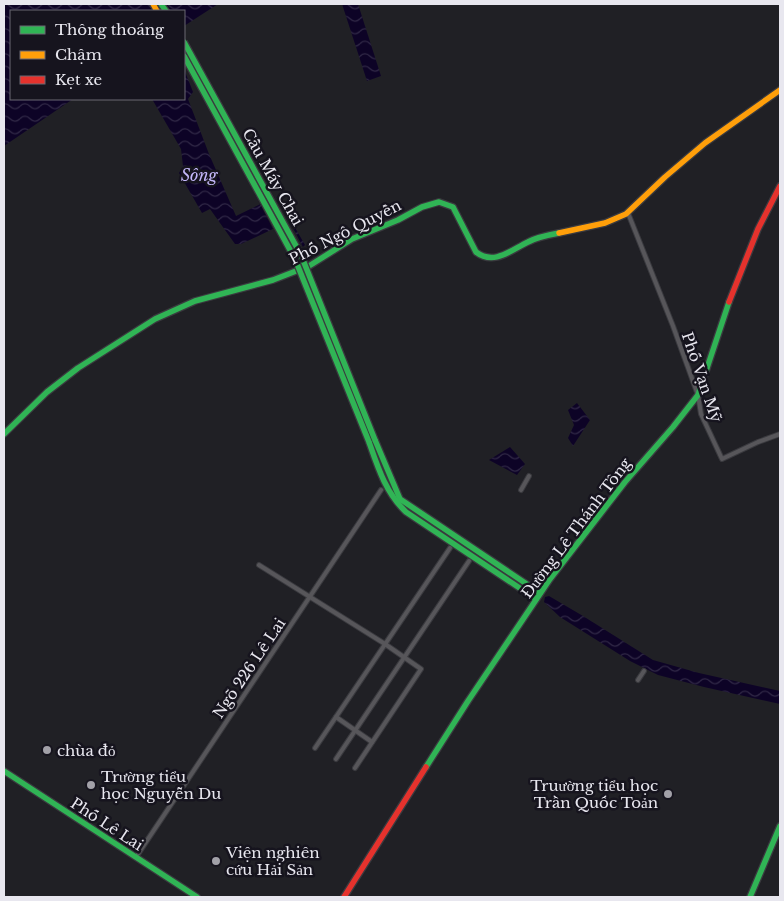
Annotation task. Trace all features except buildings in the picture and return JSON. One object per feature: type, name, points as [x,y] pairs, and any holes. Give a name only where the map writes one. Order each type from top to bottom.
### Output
[{"type":"street","name":"Cầu Máy Chai","points":[[185,44],[301,255],[400,499],[540,593]]},
{"type":"street","name":"Cầu Máy Chai","points":[[185,58],[295,259],[385,486],[397,504],[406,512],[536,599]]},
{"type":"street","name":"Phố Ngô Quyền","points":[[4,434],[47,392],[78,368],[155,318],[195,301],[273,280],[309,266],[352,239],[398,220],[422,207],[439,202],[448,204],[456,212],[476,252],[485,259],[494,258],[534,239],[612,221],[628,213],[667,175],[709,139],[780,90]]},
{"type":"street","name":"Đường Lê Thánh Tông","points":[[344,897],[468,701],[540,593],[570,552],[698,395],[724,314],[758,228],[780,186]]},
{"type":"street","name":"Phố Vạn Mỹ","points":[[628,213],[673,326],[698,395],[701,414],[722,459],[780,434]]},
{"type":"street","points":[[521,490],[529,476]]},
{"type":"street","name":"Ngõ 226 Lê Lai","points":[[136,857],[380,490]]},
{"type":"street","points":[[315,748],[450,548]]},
{"type":"street","points":[[336,759],[469,561]]},
{"type":"street","points":[[259,565],[421,668],[355,768]]},
{"type":"street","points":[[638,680],[644,671]]},
{"type":"street","points":[[336,717],[372,742]]},
{"type":"street","name":"Phố Lê Lai","points":[[4,771],[197,897]]},
{"type":"street","points":[[750,897],[780,826]]},
{"type":"water","points":[[4,4],[218,4],[185,25],[185,10],[10,10],[10,100],[72,100],[4,146]]},
{"type":"water","points":[[342,4],[358,4],[381,76],[367,81]]},
{"type":"water","name":"Sông","points":[[185,72],[193,92],[188,99],[236,216],[277,196],[305,245],[296,253],[275,228],[241,244],[235,244],[210,209],[202,213],[179,173],[183,166],[181,149],[153,100],[185,100]]},
{"type":"water","points":[[577,403],[590,420],[573,446],[568,438],[574,425],[568,410]]},
{"type":"water","points":[[510,447],[525,464],[517,475],[489,460]]},
{"type":"water","points":[[549,596],[653,660],[699,673],[780,691],[780,704],[658,675],[630,661],[560,617],[544,602],[545,597]]},
{"type":"pier","points":[[275,194],[304,249],[297,255],[295,255],[280,233],[274,231],[259,202]]},
{"type":"traffic: fast","points":[[161,4],[165,10]]},
{"type":"traffic: fast","points":[[185,44],[301,255],[375,440]]},
{"type":"traffic: fast","points":[[185,58],[295,259],[369,442]]},
{"type":"traffic: fast","points":[[4,434],[47,392],[78,368],[155,319],[195,301],[273,280],[309,266],[352,239],[398,220],[422,207],[439,202],[453,207],[476,252],[483,256],[496,257],[535,239],[559,233]]},
{"type":"traffic: fast","points":[[426,767],[550,579],[625,482],[698,395],[729,302]]},
{"type":"traffic: fast","points":[[375,440],[400,499],[540,593]]},
{"type":"traffic: fast","points":[[369,442],[379,471],[393,497],[406,512],[536,599]]},
{"type":"traffic: fast","points":[[4,771],[197,897]]},
{"type":"traffic: fast","points":[[750,897],[780,826]]},
{"type":"traffic: slow","points":[[153,4],[156,10]]},
{"type":"traffic: slow","points":[[559,233],[605,223],[626,214],[705,143],[780,90]]},
{"type":"traffic: jam","points":[[729,302],[758,229],[780,186]]},
{"type":"traffic: jam","points":[[344,897],[426,767]]},
{"type":"place","name":"chùa đỏ","points":[[47,750]]},
{"type":"place","name":"Trường tiểu học Nguyễn Du","points":[[91,785]]},
{"type":"place","name":"Truường tiểu học Trần Quốc Toản","points":[[668,794]]},
{"type":"place","name":"Viện nghiên cứu Hải Sản","points":[[216,861]]}]
